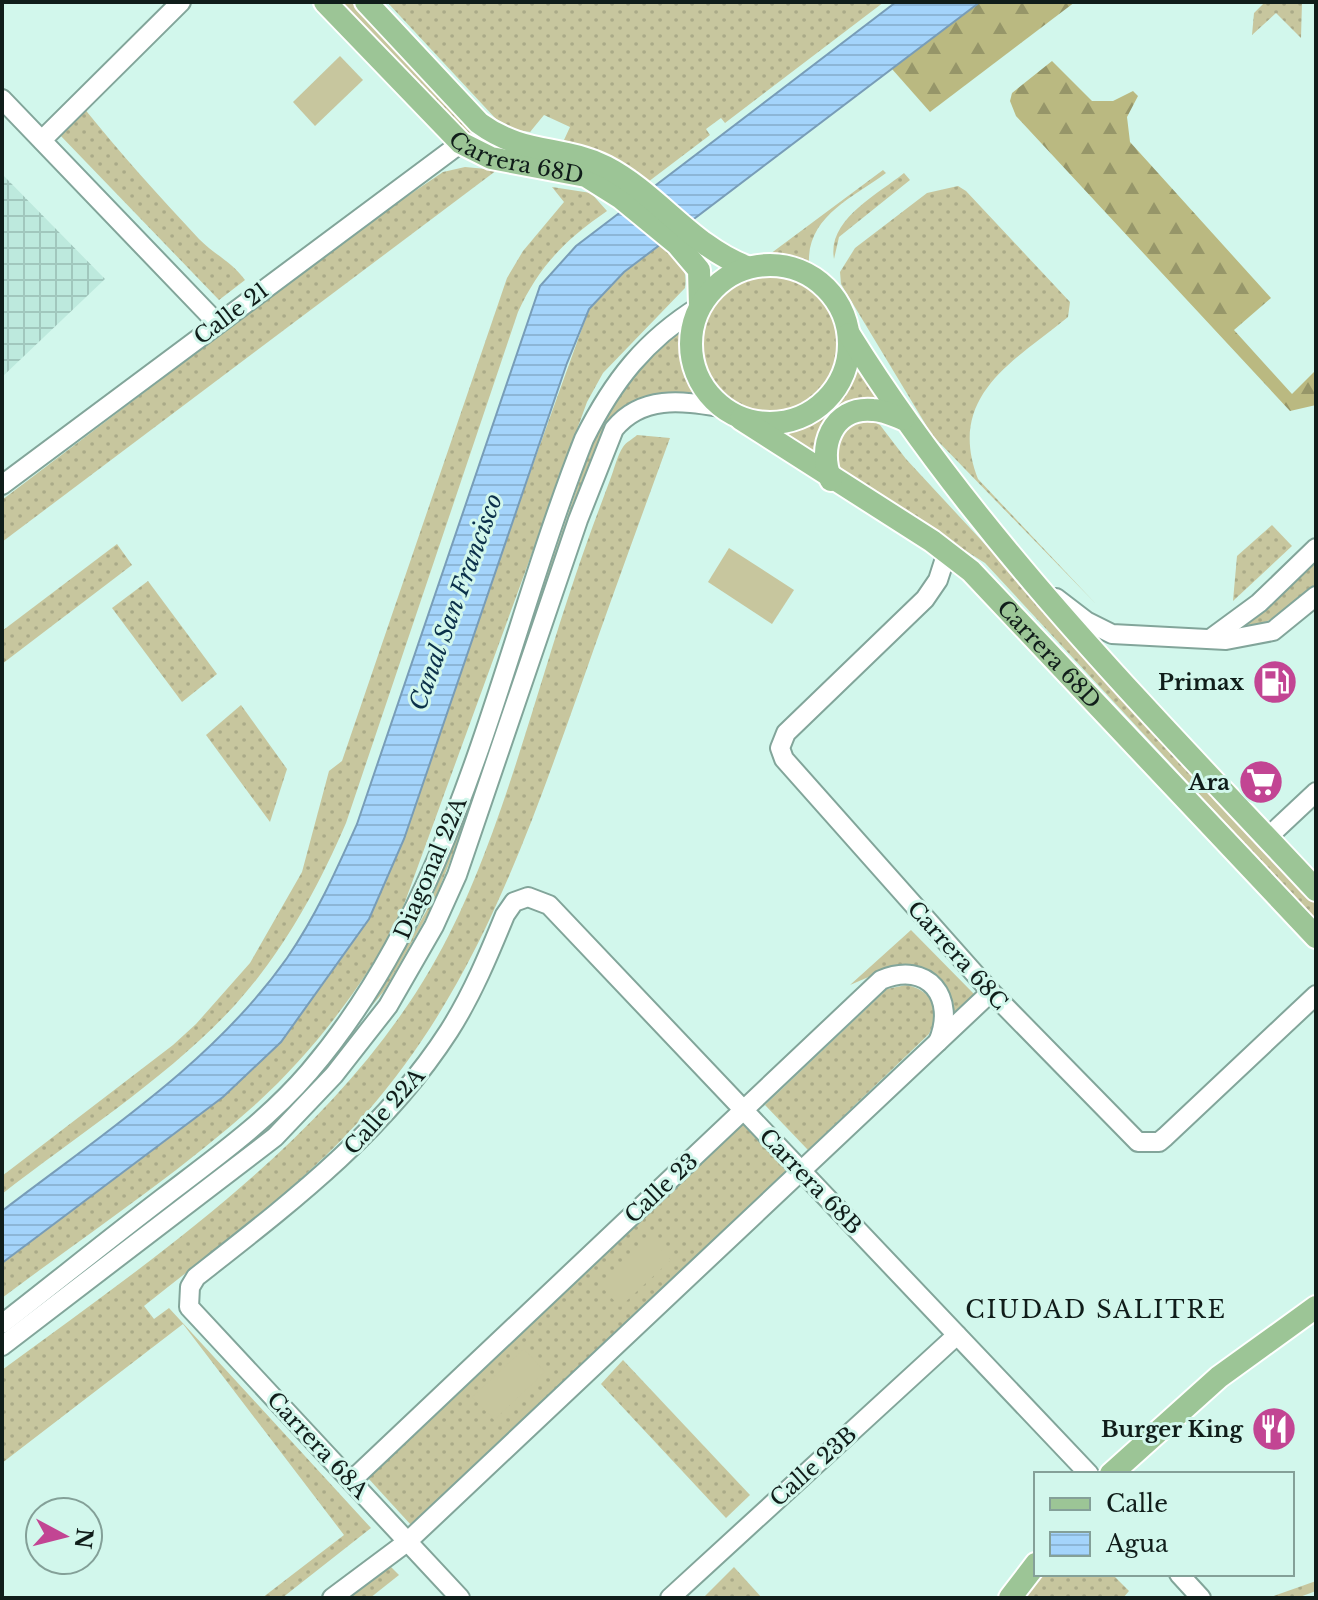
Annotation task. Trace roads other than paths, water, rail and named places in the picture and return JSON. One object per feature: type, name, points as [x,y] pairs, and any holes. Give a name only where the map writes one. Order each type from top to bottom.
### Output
[{"type":"main road","name":"Carrera 68D","points":[[325,2],[461,143],[491,158],[586,176],[627,192]]},
{"type":"main road","name":"Carrera 68D","points":[[366,2],[479,123],[499,138],[594,162],[682,238],[747,267]]},
{"type":"main road","name":"Carrera 68D","points":[[682,238],[699,270],[700,306]]},
{"type":"main road","points":[[781,265],[810,275],[828,290],[842,310],[849,334],[848,358],[840,381],[828,399],[808,414],[786,422],[762,424],[741,419],[720,407],[696,374],[691,354],[691,333],[700,306],[728,276],[747,267],[781,265]]},
{"type":"main road","name":"Carrera 68D","points":[[849,334],[903,419],[1080,636],[1316,890]]},
{"type":"main road","points":[[831,480],[824,452],[835,425],[860,410],[874,409],[903,419]]},
{"type":"main road","name":"Carrera 68D","points":[[741,419],[831,480],[947,552],[992,592],[1316,937]]},
{"type":"main road","points":[[1113,1472],[1198,1393],[1316,1307]]},
{"type":"main road","points":[[1010,1598],[1034,1567]]},
{"type":"street","points":[[42,140],[181,2]]},
{"type":"street","points":[[2,99],[217,323]]},
{"type":"street","name":"Calle 21","points":[[2,485],[461,143]]},
{"type":"street","name":"Diagonal 22A","points":[[2,1324],[264,1119],[310,1071],[377,982],[402,938],[456,813],[584,439],[604,400],[634,358],[671,324],[700,306]]},
{"type":"street","name":"Diagonal 22A","points":[[2,1346],[275,1137],[363,1041],[416,960],[457,875],[578,520],[614,429],[622,419],[649,405],[677,402],[720,407]]},
{"type":"street","points":[[1210,639],[1259,603],[1316,548]]},
{"type":"street","name":"Carrera 68C","points":[[947,552],[938,580],[925,599],[786,733],[780,748],[784,759],[991,992],[1133,1139],[1152,1143],[1165,1137],[1316,995]]},
{"type":"street","points":[[1036,583],[1086,621],[1112,634],[1210,639],[1244,639],[1273,631],[1316,596]]},
{"type":"street","points":[[1267,838],[1316,792]]},
{"type":"street","name":"Carrera 68B","points":[[528,897],[549,905],[1087,1472]]},
{"type":"street","name":"Calle 22A","points":[[190,1287],[196,1277],[320,1180],[411,1085],[450,1030],[505,915],[514,902],[528,897]]},
{"type":"street","name":"Calle 23","points":[[351,1481],[881,980],[905,974],[926,980],[939,992],[946,1007],[945,1026],[936,1048]]},
{"type":"street","points":[[332,1598],[407,1542],[936,1048],[991,992]]},
{"type":"street","name":"Carrera 68A","points":[[190,1287],[189,1307],[460,1598]]},
{"type":"street","name":"Calle 23B","points":[[670,1598],[957,1335]]},
{"type":"street","points":[[1181,1576],[1201,1598]]},
{"type":"water","name":"Canal San Francisco","points":[[896,2],[980,2],[624,272],[589,309],[567,363],[404,839],[369,919],[281,1042],[223,1097],[2,1263],[2,1211],[154,1095],[226,1031],[287,958],[316,910],[357,824],[540,286],[576,246]]},
{"type":"place","name":"Primax","points":[[1275,682]]},
{"type":"place","name":"Ara","points":[[1261,782]]},
{"type":"place","name":"Burger King","points":[[1274,1429]]},
{"type":"district","name":"CIUDAD SALITRE","points":[[1096,1310]]}]
